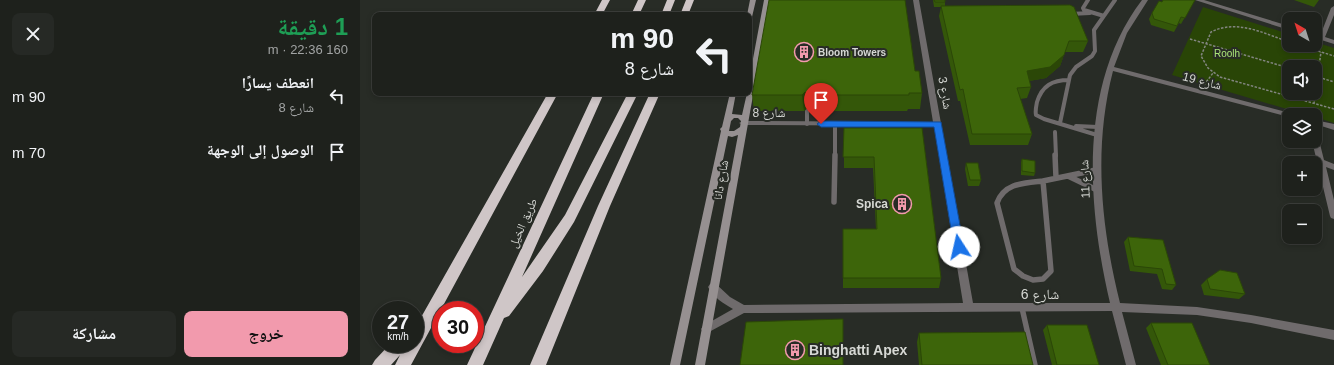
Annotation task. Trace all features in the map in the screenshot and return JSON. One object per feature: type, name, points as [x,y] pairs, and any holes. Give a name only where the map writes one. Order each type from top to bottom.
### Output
[{"type":"highway","points":[[600,12],[606,0]]},
{"type":"highway","points":[[636,12],[642,0]]},
{"type":"highway","points":[[666,12],[671,0]]},
{"type":"highway","points":[[685,12],[690,0]]},
{"type":"highway","points":[[424,324],[551,96]]},
{"type":"highway","name":"طريق الخيل","points":[[475,365],[598,96]]},
{"type":"highway","points":[[494,323],[538,267],[567,224],[583,195],[632,96]]},
{"type":"highway","points":[[538,365],[604,206],[653,96]]},
{"type":"highway","points":[[424,321],[427,318]]},
{"type":"highway","points":[[380,365],[391,353]]},
{"type":"highway","points":[[403,365],[409,353]]},
{"type":"street","points":[[750,12],[753,0]]},
{"type":"street","name":"شارع دانا","points":[[752,78],[767,0]]},
{"type":"street","name":"شارع 3","points":[[916,0],[970,308]]},
{"type":"street","name":"شارع 11","points":[[1132,365],[1116,307],[1102,245],[1096,170],[1098,131],[1109,68],[1121,37],[1145,0]]},
{"type":"street","points":[[1198,0],[1282,26]]},
{"type":"street","points":[[1322,31],[1333,15],[1334,8]]},
{"type":"street","points":[[1322,38],[1334,42]]},
{"type":"street","name":"شارع 19","points":[[1109,68],[1282,113]]},
{"type":"street","name":"شارع دانا","points":[[676,365],[731,96]]},
{"type":"street","name":"شارع دانا","points":[[700,365],[748,96]]},
{"type":"street","points":[[724,129],[725,132],[736,134],[743,124],[740,116],[727,120]]},
{"type":"street","name":"شارع 8","points":[[743,124],[938,124]]},
{"type":"street","points":[[1322,124],[1334,127]]},
{"type":"street","points":[[1322,163],[1334,167]]},
{"type":"street","points":[[1322,170],[1334,216]]},
{"type":"street","name":"شارع 6","points":[[713,287],[726,300],[743,309]]},
{"type":"street","name":"شارع 6","points":[[706,329],[743,309],[1116,307],[1196,311],[1251,319],[1334,335]]},
{"type":"lane","points":[[1088,0],[1083,9],[1104,16]]},
{"type":"lane","points":[[1060,123],[1069,80],[1073,71],[1092,56],[1096,45],[1094,30],[1115,0]]},
{"type":"lane","points":[[1069,14],[1094,13]]},
{"type":"lane","points":[[1069,80],[1057,80],[1050,82],[1041,92],[1035,109],[1036,115],[1071,126],[1098,131]]},
{"type":"lane","points":[[807,111],[807,124]]},
{"type":"lane","points":[[834,202],[835,124]]},
{"type":"lane","points":[[1071,126],[1098,131]]},
{"type":"lane","points":[[1055,132],[1056,178]]},
{"type":"lane","points":[[1043,181],[1051,271],[1047,278],[1030,280],[1021,276],[1014,269],[997,203],[999,195],[1011,186],[1096,170]]},
{"type":"lane","points":[[1068,176],[1097,190]]},
{"type":"lane","points":[[1022,308],[1035,365]]},
{"type":"path","points":[[1282,40],[1250,29],[1230,26],[1215,29],[1211,32],[1205,43],[1201,56],[1204,65],[1213,73],[1228,80],[1334,109]]},
{"type":"path","points":[[1190,39],[1282,66]]},
{"type":"path","points":[[1320,60],[1321,52],[1334,56]]},
{"type":"path","points":[[1200,91],[1213,73]]},
{"type":"path","points":[[1322,78],[1334,82]]},
{"type":"path","points":[[1314,104],[1315,100]]},
{"type":"green space","name":"Roolh","points":[[1203,7],[1282,32],[1282,52],[1322,52],[1322,44],[1334,48],[1334,123],[1322,119],[1322,108],[1283,108],[1172,75]]},
{"type":"building","points":[[769,0],[905,0],[915,71],[919,71],[922,93],[909,93],[909,95],[809,95],[805,92],[802,95],[752,95]]},
{"type":"building","points":[[934,0],[945,0],[945,2],[935,2]]},
{"type":"building","points":[[1163,0],[1195,0],[1185,18],[1181,17],[1177,26],[1154,19],[1152,13],[1159,1],[1162,2]]},
{"type":"building","points":[[1070,5],[1074,7],[1088,41],[1069,41],[1064,55],[1050,67],[1027,71],[1031,87],[1017,88],[1032,134],[972,134],[963,89],[960,90],[941,6]]},
{"type":"building","name":"Spica","points":[[844,128],[922,128],[941,278],[843,278],[843,229],[877,229],[874,157],[843,157]]},
{"type":"building","points":[[1022,159],[1035,161],[1035,173],[1022,171]]},
{"type":"building","points":[[966,163],[978,163],[981,180],[970,180]]},
{"type":"building","points":[[1128,237],[1163,240],[1176,285],[1166,284],[1162,269],[1134,266]]},
{"type":"building","points":[[1220,270],[1237,273],[1245,294],[1210,289],[1207,279]]},
{"type":"building","name":"Binghatti Apex","points":[[843,319],[843,365],[740,365],[746,322]]},
{"type":"building","points":[[1151,323],[1192,323],[1210,365],[1168,365]]},
{"type":"building","points":[[1047,325],[1087,325],[1099,365],[1057,365]]},
{"type":"building","points":[[1025,332],[1033,365],[922,365],[919,333]]},
{"type":"place","name":"Bloom Towers","points":[[804,52]]},
{"type":"place","name":"Spica","points":[[902,204]]},
{"type":"place","name":"Binghatti Apex","points":[[795,350]]},
{"type":"route","points":[[821,124],[938,124],[959,247]]}]
